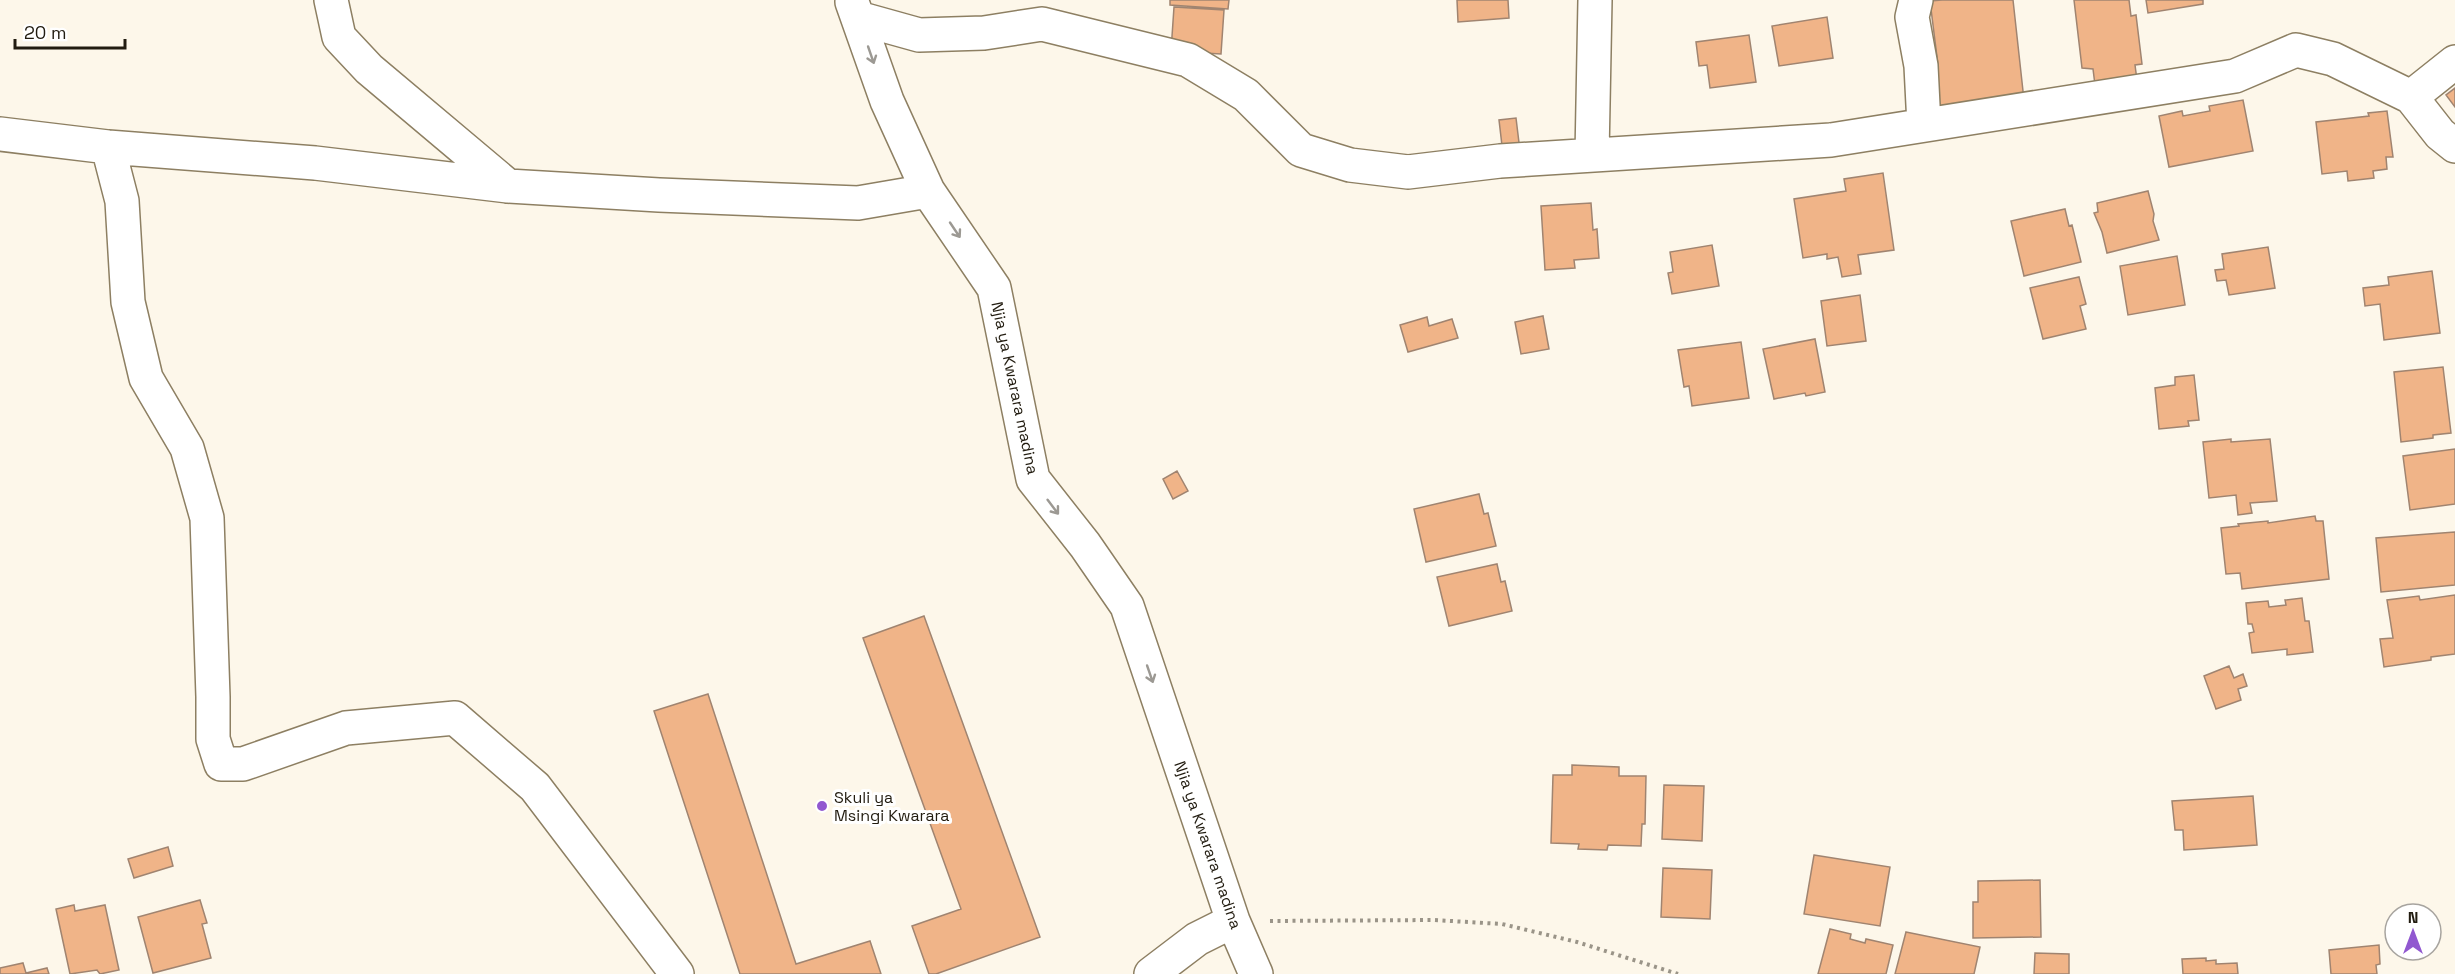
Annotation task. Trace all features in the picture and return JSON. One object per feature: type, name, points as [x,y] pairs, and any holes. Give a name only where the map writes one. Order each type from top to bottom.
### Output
[{"type":"street","points":[[331,0],[339,37],[369,69],[508,186]]},
{"type":"street","points":[[1592,155],[1595,0]]},
{"type":"street","points":[[1916,0],[1912,17],[1921,66],[1924,125]]},
{"type":"street","points":[[855,9],[919,34],[984,33],[1042,24],[1188,60],[1246,95],[1301,150],[1350,165],[1408,172],[1500,161],[1832,140],[2235,75],[2296,50],[2333,59],[2411,97],[2440,134],[2455,146]]},
{"type":"street","name":"Njia ya Kwarara madina","points":[[855,9],[887,101],[928,191],[994,288],[1033,479],[1085,545],[1127,606],[1233,921],[1256,974]]},
{"type":"street","points":[[2411,97],[2455,62]]},
{"type":"street","points":[[0,134],[108,147],[315,164],[508,186],[858,203],[928,191]]},
{"type":"street","points":[[108,147],[122,201],[128,302],[146,378],[187,448],[207,518],[213,739],[221,764],[243,764],[346,728],[455,718],[535,787],[677,974]]},
{"type":"street","points":[[1151,974],[1197,939],[1233,921]]},
{"type":"path","points":[[1233,921],[1412,920],[1502,924],[1577,942],[1678,974]]},
{"type":"building","points":[[1170,0],[1229,0],[1228,9],[1170,5]]},
{"type":"building","points":[[1457,0],[1508,0],[1509,18],[1458,22]]},
{"type":"building","points":[[2013,0],[2024,100],[1928,111],[1922,66],[1938,65],[1930,1]]},
{"type":"building","points":[[2074,0],[2129,0],[2131,16],[2136,15],[2142,64],[2135,65],[2137,80],[2095,85],[2093,69],[2082,68]]},
{"type":"building","points":[[2146,0],[2203,0],[2203,4],[2148,13]]},
{"type":"building","points":[[1174,7],[1224,10],[1221,54],[1171,51]]},
{"type":"building","points":[[1827,17],[1833,58],[1779,66],[1772,26]]},
{"type":"building","points":[[1749,35],[1756,82],[1710,88],[1707,65],[1699,66],[1696,42]]},
{"type":"building","points":[[2455,88],[2455,107],[2446,95]]},
{"type":"building","points":[[2243,100],[2253,151],[2169,167],[2159,116],[2182,111],[2183,116],[2210,111],[2209,106]]},
{"type":"building","points":[[2387,111],[2393,157],[2386,157],[2387,169],[2373,171],[2374,178],[2348,181],[2347,171],[2322,174],[2316,122],[2369,116],[2368,113]]},
{"type":"building","points":[[1516,118],[1520,151],[1503,154],[1499,120]]},
{"type":"building","points":[[1883,173],[1894,250],[1858,255],[1861,274],[1842,277],[1838,257],[1827,259],[1827,254],[1803,258],[1794,199],[1846,191],[1844,179]]},
{"type":"building","points":[[2148,191],[2159,240],[2107,253],[2094,213],[2098,212],[2097,203]]},
{"type":"building","points":[[1591,203],[1593,230],[1597,229],[1599,258],[1574,260],[1575,268],[1545,270],[1541,206]]},
{"type":"building","points":[[2065,209],[2069,226],[2072,225],[2081,262],[2024,276],[2011,221]]},
{"type":"building","points":[[1712,245],[1719,286],[1672,294],[1668,273],[1673,272],[1670,252]]},
{"type":"building","points":[[2268,247],[2275,288],[2229,295],[2226,280],[2217,281],[2215,270],[2224,269],[2222,254]]},
{"type":"building","points":[[2177,256],[2185,305],[2128,315],[2120,266]]},
{"type":"building","points":[[2432,271],[2440,333],[2384,340],[2380,304],[2365,306],[2363,288],[2389,285],[2388,277]]},
{"type":"building","points":[[2079,277],[2086,304],[2080,306],[2086,329],[2043,339],[2030,288]]},
{"type":"building","points":[[1860,295],[1866,341],[1827,346],[1821,301]]},
{"type":"building","points":[[1543,316],[1549,349],[1521,354],[1515,322]]},
{"type":"building","points":[[1427,317],[1429,326],[1452,319],[1458,338],[1408,352],[1400,325]]},
{"type":"building","points":[[1815,339],[1825,392],[1774,399],[1763,349]]},
{"type":"building","points":[[1741,342],[1749,398],[1692,406],[1689,386],[1684,387],[1678,350]]},
{"type":"building","points":[[2443,367],[2451,433],[2401,442],[2394,372]]},
{"type":"building","points":[[2194,375],[2199,420],[2188,421],[2189,426],[2159,429],[2155,388],[2175,385],[2175,377]]},
{"type":"building","points":[[2231,439],[2231,442],[2270,439],[2277,501],[2250,503],[2252,513],[2238,515],[2236,495],[2209,498],[2203,442]]},
{"type":"building","points":[[2455,449],[2455,504],[2410,510],[2403,456]]},
{"type":"building","points":[[1177,471],[1188,491],[1173,499],[1163,479]]},
{"type":"building","points":[[1479,494],[1484,514],[1488,513],[1496,546],[1426,562],[1414,509]]},
{"type":"building","points":[[2315,516],[2316,521],[2323,521],[2329,579],[2242,589],[2240,573],[2226,574],[2221,528],[2239,526],[2238,524],[2268,521],[2268,523]]},
{"type":"building","points":[[2455,532],[2455,585],[2381,592],[2376,538]]},
{"type":"building","points":[[1497,564],[1501,582],[1505,581],[1512,611],[1449,626],[1437,577]]},
{"type":"building","points":[[2455,595],[2455,654],[2384,667],[2380,639],[2393,638],[2387,600],[2419,596],[2420,600]]},
{"type":"building","points":[[2302,598],[2305,621],[2309,621],[2313,652],[2287,655],[2287,649],[2252,653],[2249,633],[2254,632],[2252,624],[2248,624],[2246,603],[2268,601],[2269,607],[2286,605],[2285,600]]},
{"type":"building","points":[[924,616],[1040,937],[936,974],[929,974],[912,926],[961,909],[863,638]]},
{"type":"building","points":[[2229,666],[2234,678],[2243,674],[2247,686],[2238,689],[2241,700],[2216,709],[2204,676]]},
{"type":"building","points":[[708,694],[796,964],[870,941],[881,974],[740,974],[654,711]]},
{"type":"building","points":[[1572,765],[1619,767],[1619,776],[1646,776],[1645,824],[1642,824],[1641,846],[1608,845],[1607,850],[1578,849],[1579,844],[1551,843],[1553,775],[1572,775]]},
{"type":"building","points":[[1664,785],[1704,786],[1702,841],[1662,839]]},
{"type":"building","points":[[2253,796],[2257,845],[2184,850],[2183,830],[2175,830],[2172,801]]},
{"type":"building","points":[[168,847],[173,866],[134,878],[128,859]]},
{"type":"building","points":[[1814,855],[1890,867],[1880,926],[1804,914]]},
{"type":"building","points":[[1663,868],[1712,870],[1710,919],[1661,917]]},
{"type":"building","points":[[2040,880],[2041,937],[1973,938],[1973,902],[1978,902],[1978,881]]},
{"type":"building","points":[[200,900],[207,923],[202,924],[211,958],[153,973],[138,917]]},
{"type":"building","points":[[74,905],[75,911],[105,905],[119,970],[100,974],[97,970],[70,974],[56,909]]},
{"type":"building","points":[[1830,929],[1851,934],[1850,939],[1865,943],[1866,939],[1893,945],[1886,974],[1818,974]]},
{"type":"building","points":[[1906,932],[1980,947],[1974,974],[1895,974]]},
{"type":"building","points":[[2379,945],[2380,964],[2376,965],[2377,974],[2331,974],[2329,950]]},
{"type":"building","points":[[2035,953],[2069,954],[2069,974],[2034,974]]},
{"type":"building","points":[[2206,958],[2206,961],[2216,960],[2216,964],[2237,963],[2238,974],[2183,974],[2182,959]]},
{"type":"building","points":[[23,963],[26,973],[47,968],[49,974],[0,974],[0,968]]},
{"type":"place","name":"Skuli ya Msingi Kwarara","points":[[822,806]]}]
